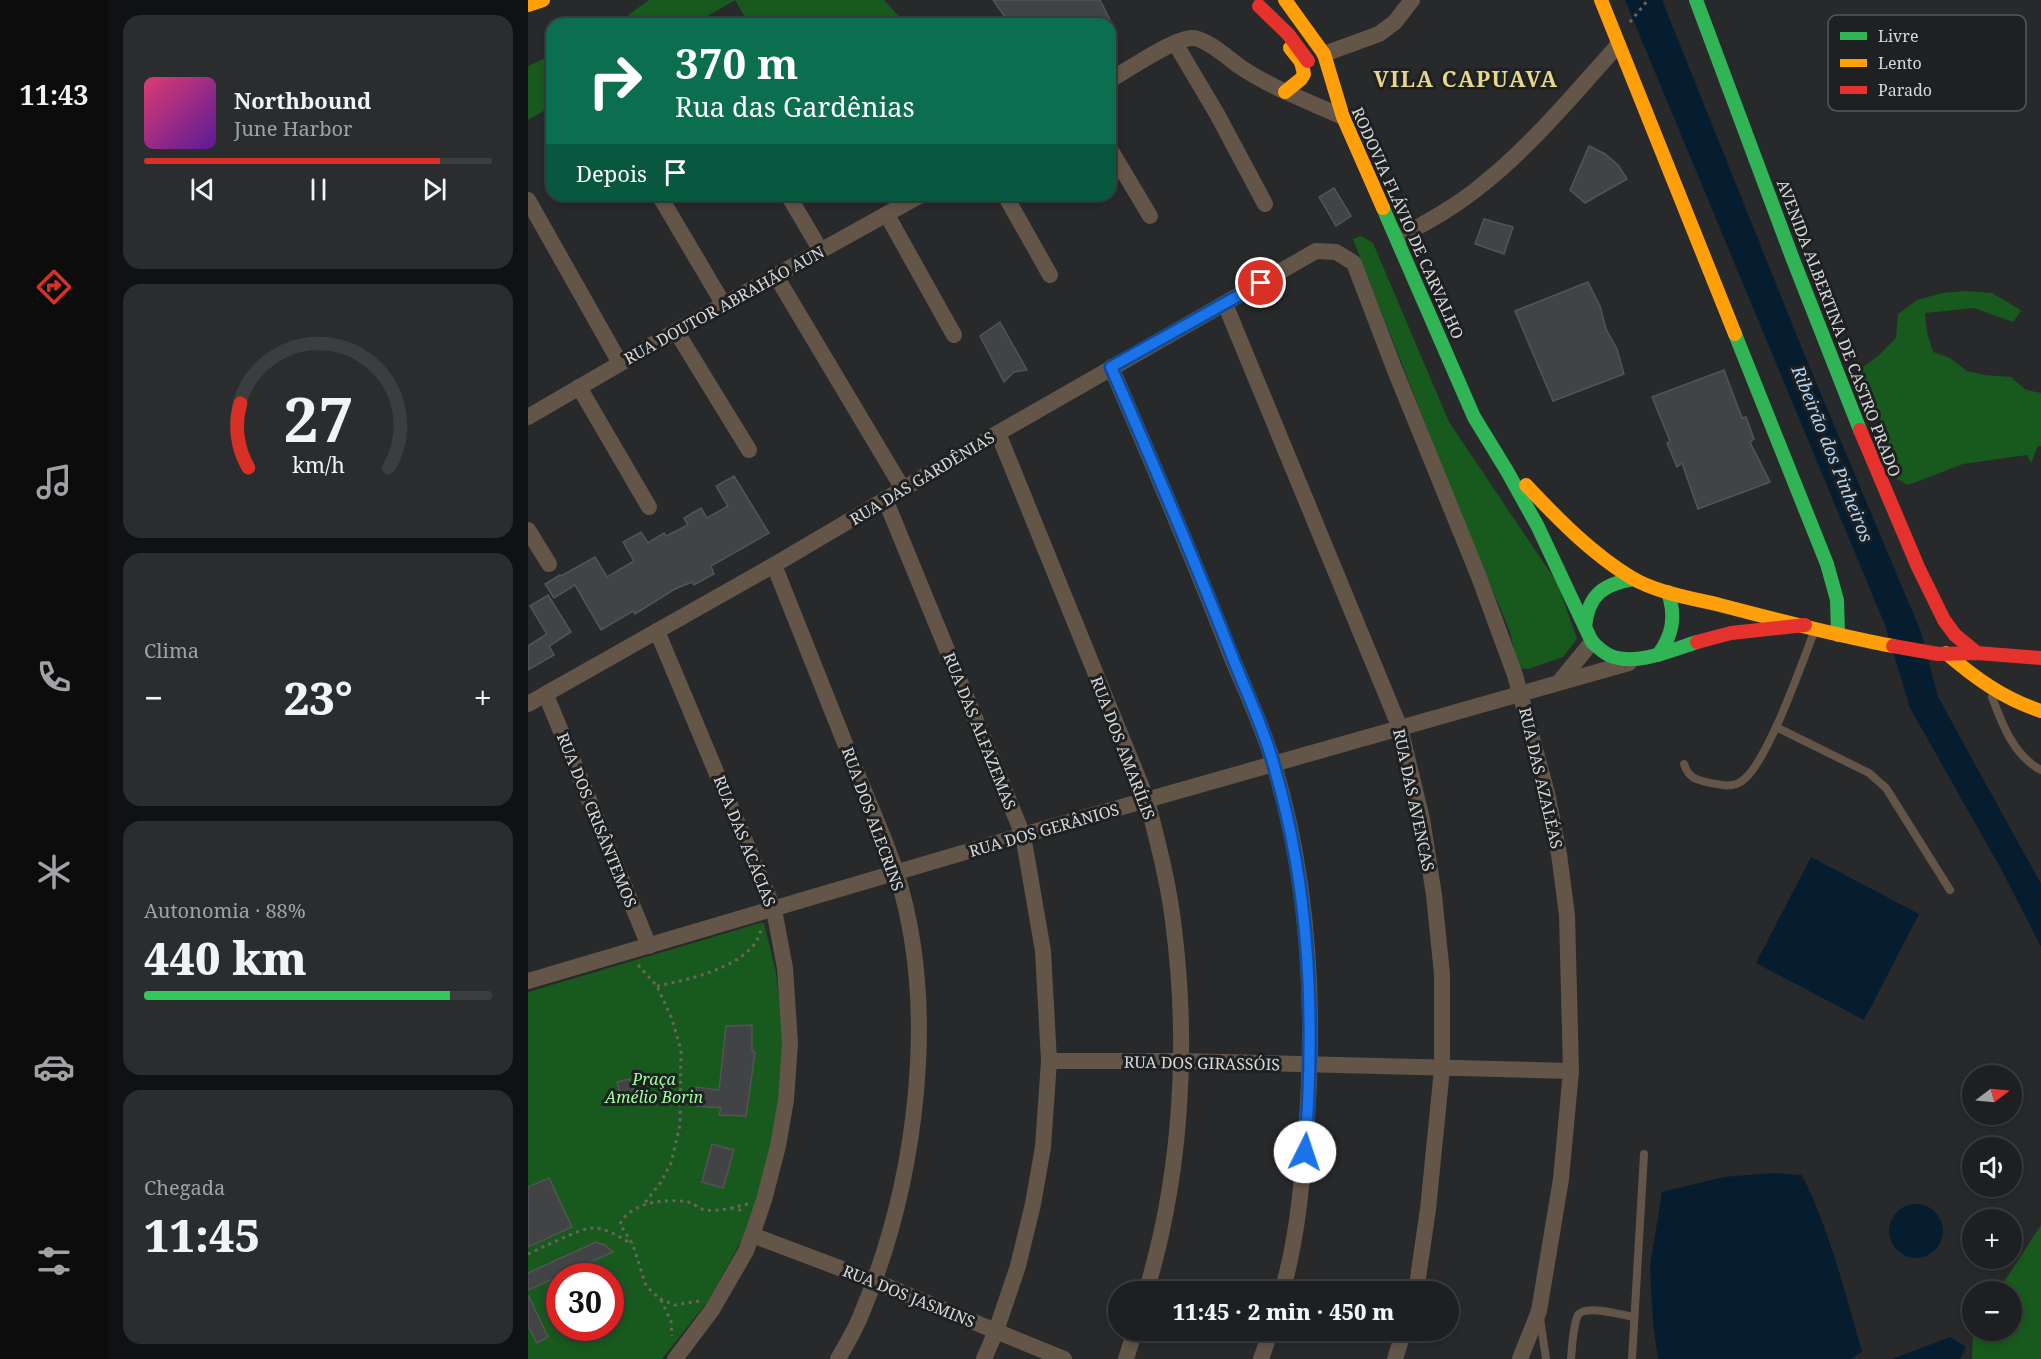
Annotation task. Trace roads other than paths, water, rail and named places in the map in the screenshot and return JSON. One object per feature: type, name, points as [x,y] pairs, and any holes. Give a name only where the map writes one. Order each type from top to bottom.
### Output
[{"type":"main road","points":[[528,4],[543,0]]},
{"type":"main road","name":"RODOVIA FLÁVIO DE CARVALHO","points":[[1285,0],[1324,54],[1343,117],[1398,238],[1474,417],[1503,461],[1544,537],[1588,634],[1605,654],[1615,657],[1658,655],[1684,645],[1731,633],[1810,627]]},
{"type":"main road","points":[[1601,0],[1827,564],[1837,600],[1839,635]]},
{"type":"main road","name":"AVENIDA ALBERTINA DE CASTRO PRADO","points":[[1696,0],[1792,257],[1875,468],[1944,620],[1955,635],[1977,653]]},
{"type":"main road","points":[[1254,3],[1288,34],[1343,117]]},
{"type":"main road","points":[[1254,3],[1302,67],[1304,74],[1301,79],[1285,92]]},
{"type":"main road","points":[[1306,59],[1324,54]]},
{"type":"main road","name":"RODOVIA FLÁVIO DE CARVALHO","points":[[1503,461],[1562,523],[1598,554],[1634,579],[1668,592],[1839,635],[1890,645],[1942,653],[2041,658]]},
{"type":"main road","points":[[1588,634],[1587,611],[1591,601],[1607,585],[1617,580],[1634,579]]},
{"type":"main road","points":[[1658,655],[1673,628],[1673,605],[1668,592]]},
{"type":"main road","points":[[1942,653],[2004,697],[2041,711]]},
{"type":"street","points":[[1324,54],[1379,34],[1395,22],[1412,0]]},
{"type":"street","points":[[1116,77],[1175,43],[1191,38],[1202,39],[1251,73],[1285,92],[1343,117]]},
{"type":"street","points":[[1175,43],[1217,114],[1265,204]]},
{"type":"street","points":[[1398,238],[1432,220],[1482,186],[1516,156],[1618,45]]},
{"type":"street","points":[[1116,159],[1150,216]]},
{"type":"street","points":[[528,200],[620,363]]},
{"type":"street","points":[[663,201],[724,305]]},
{"type":"street","points":[[792,201],[821,251]]},
{"type":"street","name":"RUA DOUTOR ABRAHÃO AUN","points":[[528,417],[676,331],[911,201]]},
{"type":"street","points":[[1008,201],[1050,275]]},
{"type":"street","points":[[887,215],[954,335]]},
{"type":"street","name":"RUA DAS GARDÊNIAS","points":[[528,704],[774,565],[1111,367],[1316,251]]},
{"type":"street","name":"RUA DAS AZALÉAS","points":[[1316,251],[1336,252],[1354,263],[1479,577],[1521,694],[1547,793],[1559,854],[1567,915],[1571,1071],[1561,1179],[1539,1311],[1520,1359]]},
{"type":"street","points":[[776,276],[903,489]]},
{"type":"street","name":"RUA DAS AVENCAS","points":[[1225,304],[1400,728],[1422,819],[1434,895],[1442,974],[1442,1069],[1428,1209],[1418,1281]]},
{"type":"street","points":[[676,331],[749,450]]},
{"type":"street","points":[[1111,367],[1194,561],[1274,765],[1295,851],[1305,924],[1311,998],[1310,1066],[1301,1199],[1285,1281]]},
{"type":"street","points":[[579,387],[650,507]]},
{"type":"street","name":"RUA DOS AMARÍLIS","points":[[998,433],[1147,800],[1162,859],[1173,920],[1182,1061],[1174,1156],[1166,1210],[1149,1281]]},
{"type":"street","name":"RUA DAS ALFAZEMAS","points":[[885,499],[1023,835],[1043,951],[1049,1061],[1043,1147],[1033,1204],[1018,1266],[984,1359]]},
{"type":"street","points":[[528,530],[549,564]]},
{"type":"street","name":"RUA DOS ALECRINS","points":[[774,565],[896,872],[912,940],[918,993],[918,1052],[912,1128],[896,1214],[861,1317],[838,1359]]},
{"type":"street","name":"RUA DAS ACÁCIAS","points":[[657,631],[774,910],[785,968],[790,1043],[786,1100],[778,1146],[752,1235],[746,1251],[718,1299],[675,1359]]},
{"type":"street","points":[[1560,681],[1588,634]]},
{"type":"street","name":"RUA DOS GERÂNIOS","points":[[528,981],[1023,835],[1658,655]]},
{"type":"street","name":"RUA DOS CRISÂNTEMOS","points":[[546,695],[649,946]]},
{"type":"street","name":"RUA DOS GIRASSÓIS","points":[[1049,1061],[1182,1061],[1571,1071]]},
{"type":"street","name":"RUA DOS JASMINS","points":[[752,1235],[874,1281],[1064,1359]]},
{"type":"street","points":[[1126,1359],[1132,1341]]},
{"type":"street","points":[[1261,1359],[1267,1341]]},
{"type":"street","points":[[1395,1359],[1401,1341]]},
{"type":"lane","points":[[1684,764],[1691,777],[1697,780],[1728,786],[1736,784],[1752,772],[1776,727],[1810,627]]},
{"type":"lane","points":[[1987,685],[2004,728],[2018,749],[2041,770]]},
{"type":"lane","points":[[1776,727],[1869,774],[1886,788],[1950,890]]},
{"type":"lane","points":[[1632,1359],[1644,1154]]},
{"type":"lane","points":[[1571,1359],[1576,1321],[1583,1310],[1634,1317]]},
{"type":"lane","points":[[1539,1311],[1546,1359]]},
{"type":"water","name":"Ribeirão dos Pinheiros","points":[[1625,0],[1662,0],[1805,356],[1921,632],[1938,697],[2041,884],[2041,947],[2000,867],[1910,708],[1885,625]]},
{"type":"water","points":[[1811,857],[1919,914],[1864,1020],[1756,963]]},
{"type":"water","points":[[1773,1173],[1802,1175],[1829,1240],[1862,1352],[1850,1359],[1658,1359],[1653,1322],[1650,1266],[1662,1192],[1724,1177]]},
{"type":"water","points":[[1916,1204],[1926,1206],[1935,1212],[1941,1221],[1943,1231],[1941,1241],[1935,1250],[1926,1256],[1916,1258],[1906,1256],[1897,1250],[1891,1241],[1889,1231],[1891,1221],[1897,1212],[1906,1206]]},
{"type":"water","points":[[1950,1337],[1966,1347],[1960,1359],[1892,1359]]},
{"type":"district","name":"VILA CAPUAVA","points":[[1466,79]]},
{"type":"park label","name":"Praça Amélio Borin","points":[[654,1088]]}]
